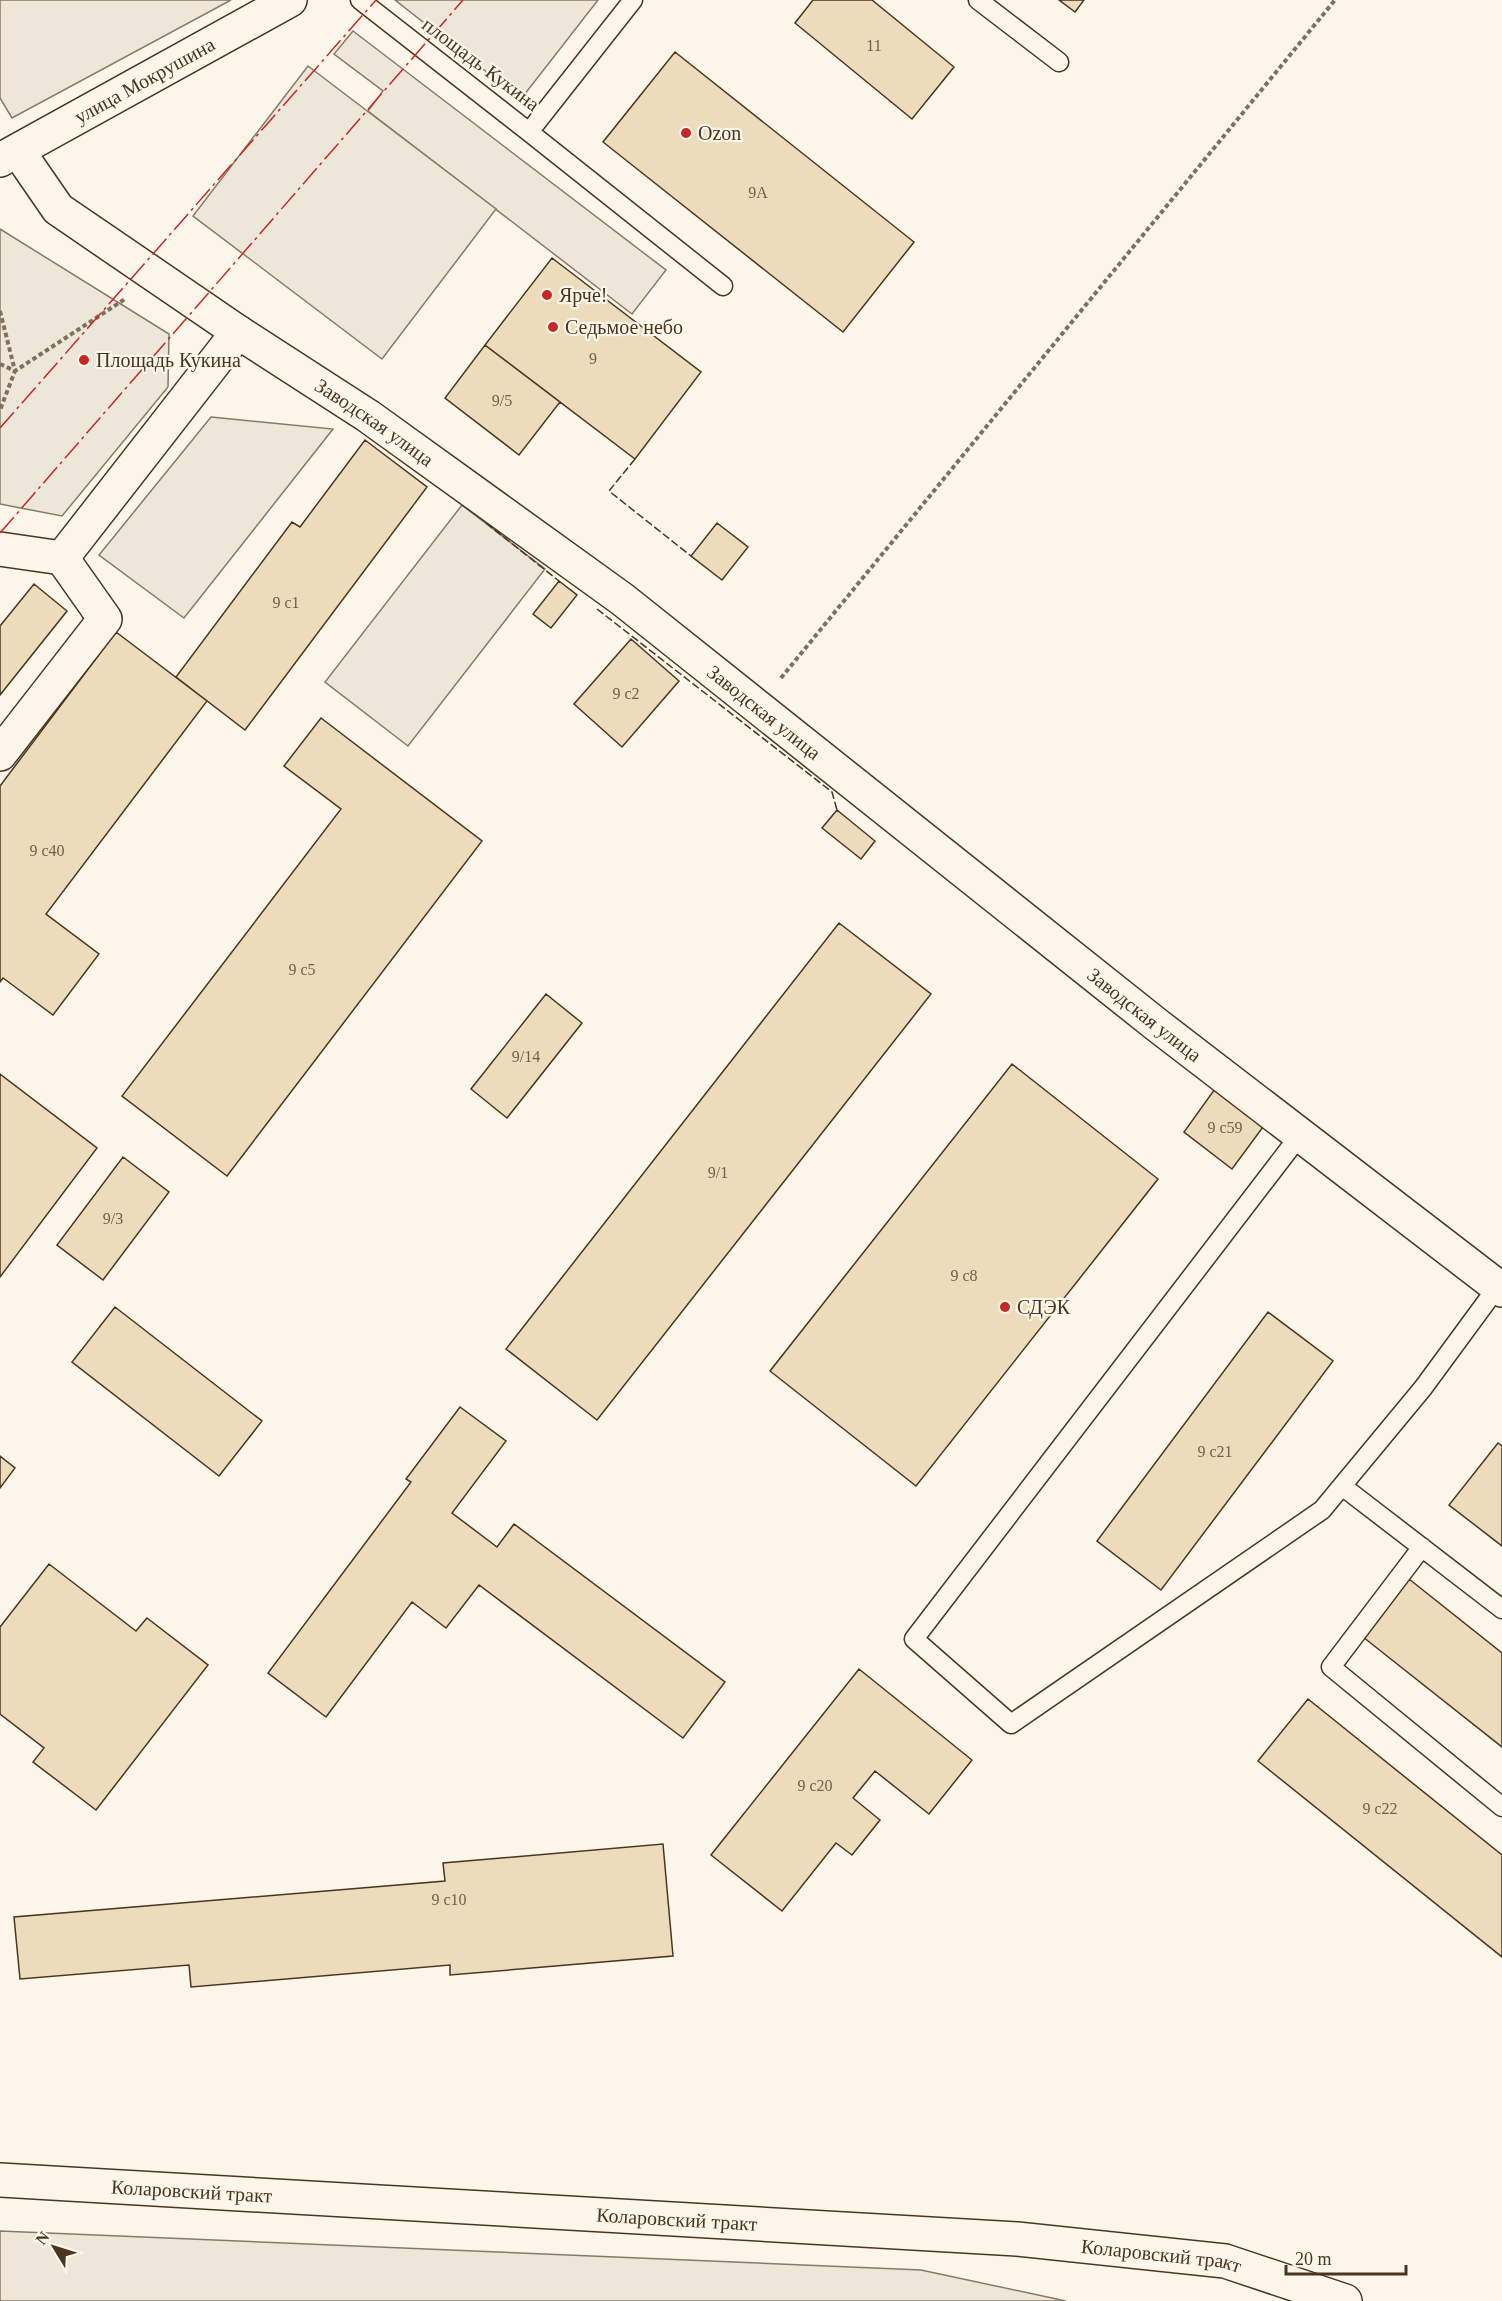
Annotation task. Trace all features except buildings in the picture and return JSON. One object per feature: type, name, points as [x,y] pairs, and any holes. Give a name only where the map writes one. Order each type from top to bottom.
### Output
[{"type":"street","name":"улица Мокрушина","points":[[9,156],[290,0]]},
{"type":"street","name":"Заводская улица","points":[[9,156],[58,209],[238,332],[368,416],[621,599],[1157,1025],[1500,1288]]},
{"type":"street","points":[[62,558],[238,332]]},
{"type":"street","points":[[0,549],[62,558],[105,619],[0,754]]},
{"type":"street","name":"Коларовский тракт","points":[[0,2180],[1017,2239],[1225,2260],[1346,2301]]},
{"type":"lane","name":"площадь Кукина","points":[[360,0],[529,132],[633,0]]},
{"type":"lane","points":[[978,0],[1059,62]]},
{"type":"lane","points":[[529,132],[723,286]]},
{"type":"lane","points":[[1300,1135],[914,1639],[1011,1724],[1322,1510],[1423,1388],[1500,1288]]},
{"type":"lane","points":[[1342,1486],[1502,1609]]},
{"type":"lane","points":[[1422,1547],[1331,1667],[1502,1807]]},
{"type":"path","points":[[757,707],[1335,0]]},
{"type":"path","points":[[15,371],[158,277]]},
{"type":"path","points":[[0,311],[15,371],[0,410]]},
{"type":"path","points":[[0,364],[15,371]]},
{"type":"shaded area","points":[[0,0],[231,0],[12,118],[0,98]]},
{"type":"shaded area","points":[[395,0],[598,0],[521,99]]},
{"type":"shaded area","points":[[353,31],[666,270],[632,314],[368,111],[383,91],[334,54]]},
{"type":"shaded area","points":[[308,66],[496,209],[382,359],[193,216]]},
{"type":"shaded area","name":"Площадь Кукина","points":[[0,229],[169,334],[168,387],[62,516],[0,504]]},
{"type":"shaded area","points":[[211,417],[333,429],[184,618],[99,555]]},
{"type":"shaded area","points":[[462,505],[545,569],[408,746],[325,682]]},
{"type":"shaded area","points":[[0,2231],[921,2270],[1066,2301],[0,2301]]},
{"type":"fence","points":[[635,459],[609,491],[691,556]]},
{"type":"fence","points":[[486,523],[559,581]]},
{"type":"fence","points":[[597,609],[832,792],[837,810]]},
{"type":"power","points":[[0,428],[376,0]]},
{"type":"power","points":[[0,533],[463,0]]},
{"type":"place","name":"Ozon","points":[[686,133]]},
{"type":"place","name":"Ярче!","points":[[547,295]]},
{"type":"place","name":"Седьмое небо","points":[[553,327]]},
{"type":"place","name":"Площадь Кукина","points":[[84,360]]},
{"type":"place","name":"СДЭК","points":[[1005,1307]]}]
